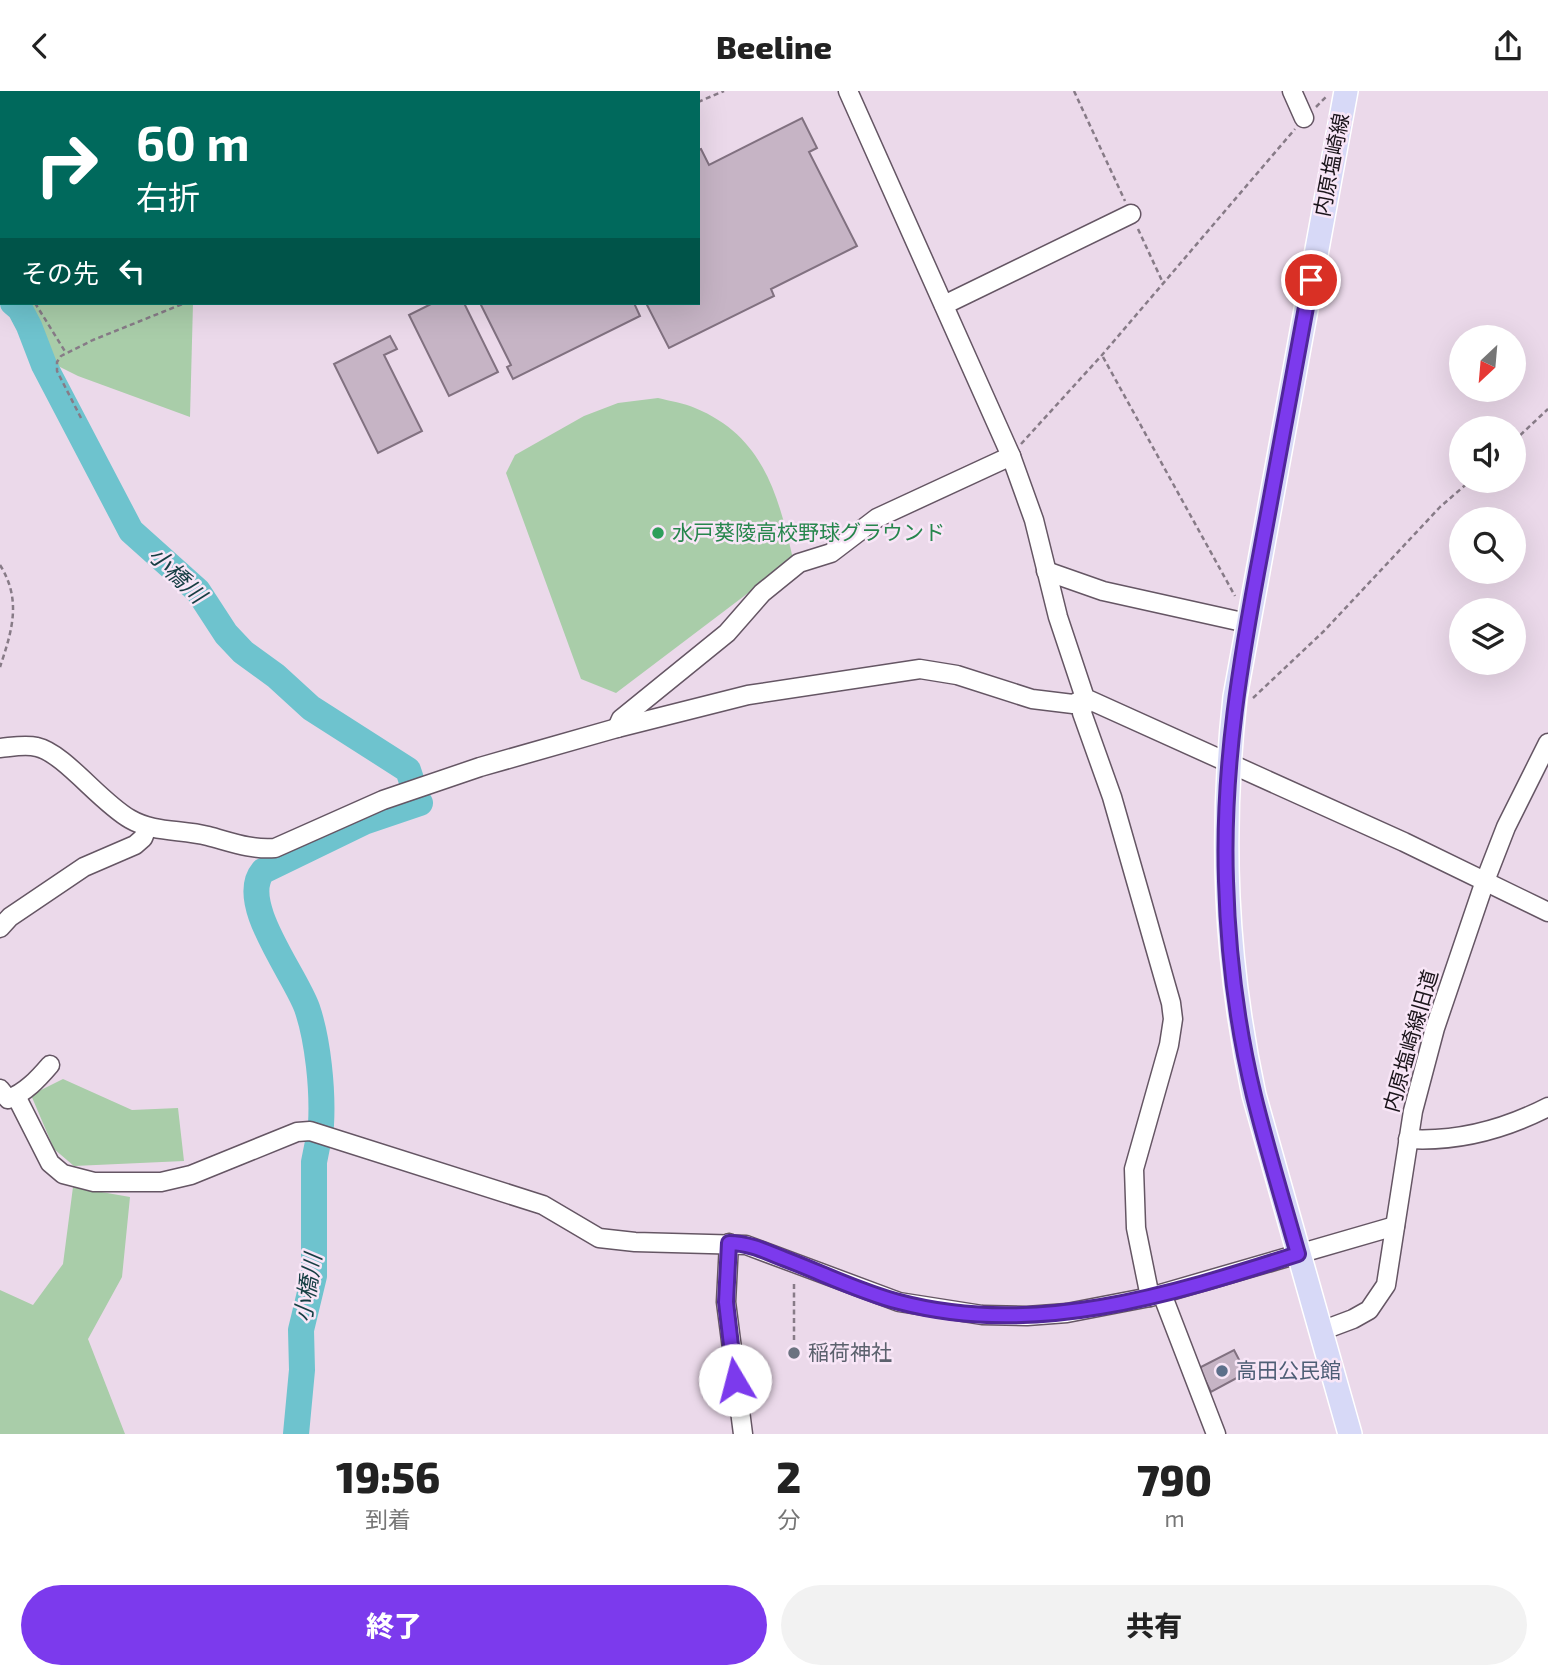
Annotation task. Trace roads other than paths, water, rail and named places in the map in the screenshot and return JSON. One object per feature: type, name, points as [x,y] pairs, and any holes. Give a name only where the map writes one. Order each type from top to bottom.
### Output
[{"type":"main road","name":"内原塩崎線","points":[[1346,92],[1235,697],[1228,764],[1226,882],[1234,984],[1254,1095],[1350,1434]]},
{"type":"street","points":[[848,91],[1010,456],[1034,520],[1058,617],[1085,698],[1082,713],[1112,797],[1171,1003],[1173,1019],[1169,1045],[1134,1169],[1136,1228],[1156,1296],[1216,1434]]},
{"type":"street","points":[[1292,91],[1304,118]]},
{"type":"street","points":[[944,305],[1131,214]]},
{"type":"street","points":[[617,728],[621,719],[727,633],[762,593],[799,563],[831,553],[877,518],[1010,456]]},
{"type":"street","points":[[1046,571],[1103,591],[1249,612]]},
{"type":"street","points":[[0,748],[22,745],[47,750],[58,757],[109,806],[147,828],[206,835],[259,850],[275,848],[383,800],[480,767],[617,728],[748,695],[920,669],[957,675],[1032,699],[1073,705],[1085,698]]},
{"type":"street","points":[[1085,698],[1548,912]]},
{"type":"street","name":"内原塩崎線旧道","points":[[1321,1331],[1369,1310],[1380,1297],[1389,1272],[1408,1139],[1421,1073],[1431,1039],[1506,827],[1548,743]]},
{"type":"street","points":[[0,928],[10,917],[84,867],[135,845],[143,838],[147,828]]},
{"type":"street","points":[[50,1065],[32,1084],[8,1092],[44,1154],[57,1170],[71,1177],[94,1182],[161,1182],[191,1175],[296,1132],[310,1131],[543,1205],[598,1238],[635,1242],[746,1245],[899,1302],[982,1315],[1067,1313],[1156,1296],[1395,1226]]},
{"type":"street","points":[[1408,1139],[1446,1138],[1500,1129],[1548,1107]]},
{"type":"street","points":[[729,1243],[726,1302],[743,1434]]},
{"type":"waterway","name":"小橋川","points":[[15,305],[29,326],[44,365],[131,531],[198,591],[226,634],[243,652],[276,676],[311,708],[408,770],[413,785]]},
{"type":"waterway","name":"小橋川","points":[[321,1125],[319,1065],[311,1021],[301,994],[262,919],[257,901],[257,884],[263,871],[364,822],[420,803],[418,800]]},
{"type":"waterway","name":"小橋川","points":[[296,1434],[302,1370],[301,1330],[314,1276],[314,1162],[318,1142]]},
{"type":"place","name":"水戸葵陵高校野球グラウンド","points":[[658,533]]},
{"type":"place","name":"稲荷神社","points":[[794,1353]]},
{"type":"place","name":"高田公民館","points":[[1222,1371]]}]
